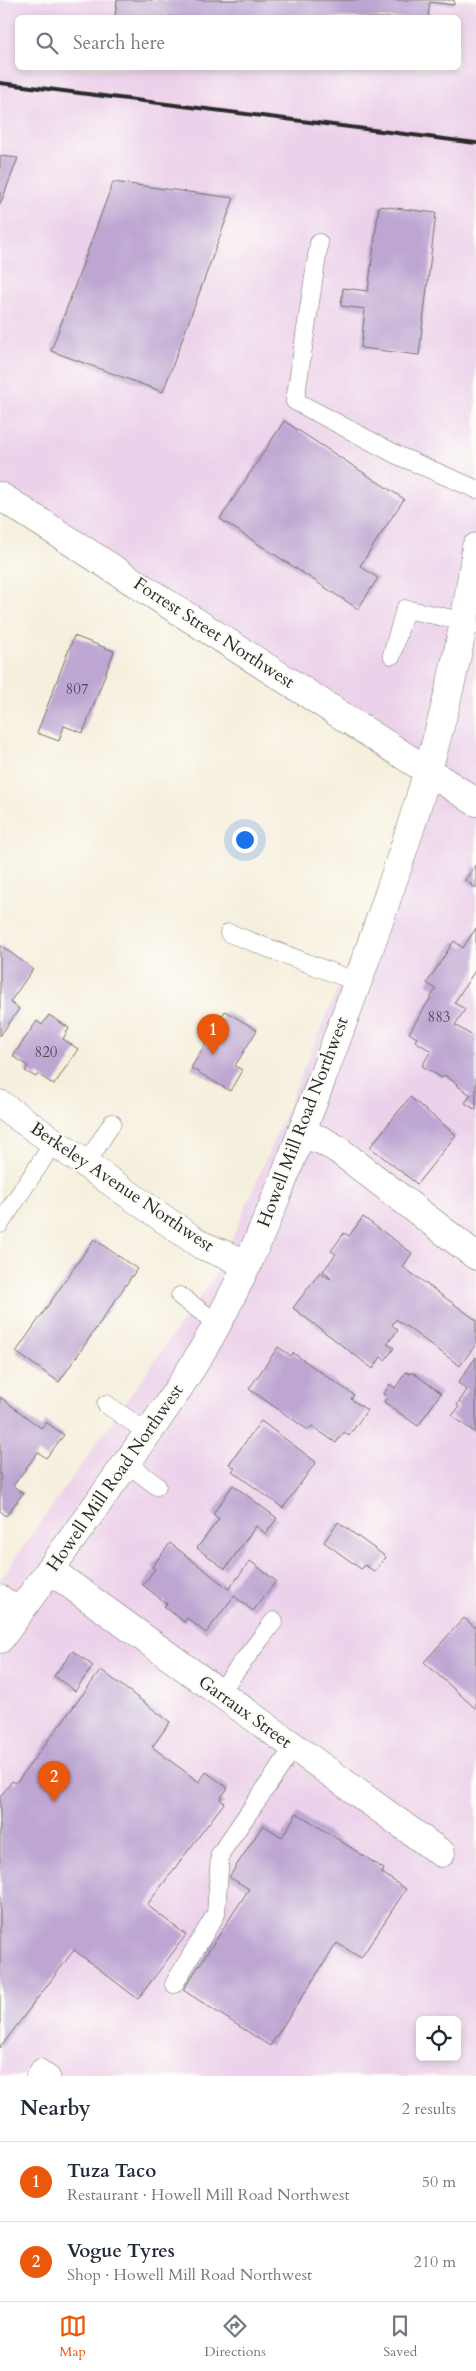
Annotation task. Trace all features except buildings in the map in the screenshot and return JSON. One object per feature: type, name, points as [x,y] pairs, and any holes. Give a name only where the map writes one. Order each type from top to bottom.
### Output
[{"type":"street","name":"Forrest Street Northwest","points":[[0,496],[476,802]]},
{"type":"street","name":"Howell Mill Road Northwest","points":[[0,1639],[10,1606],[50,1570],[173,1398],[218,1323],[248,1264],[301,1134],[388,899],[428,771],[469,625],[476,547]]},
{"type":"street","name":"Berkeley Avenue Northwest","points":[[0,1104],[201,1245],[248,1264]]},
{"type":"street","points":[[301,1134],[321,1140],[337,1149],[476,1256]]},
{"type":"street","name":"Garraux Street","points":[[50,1570],[441,1854]]},
{"type":"lane","points":[[319,243],[295,401],[399,456],[476,489]]},
{"type":"lane","points":[[392,655],[405,609],[469,625]]},
{"type":"lane","points":[[229,933],[357,982]]},
{"type":"lane","points":[[86,1164],[112,1122]]},
{"type":"lane","points":[[0,1224],[54,1142]]},
{"type":"lane","points":[[180,1296],[218,1323]]},
{"type":"lane","points":[[106,1404],[148,1433]]},
{"type":"lane","points":[[127,1463],[157,1486]]},
{"type":"lane","points":[[219,1693],[274,1621]]},
{"type":"lane","points":[[174,1984],[216,1914],[220,1854],[294,1747]]},
{"type":"lane","points":[[35,2076],[40,2068],[52,2076]]},
{"type":"shaded area","points":[[0,0],[476,0],[476,2076],[0,2076],[0,1580],[219,1270],[427,777],[0,511]]},
{"type":"railway","points":[[0,83],[476,143]]},
{"type":"place","name":"Tuza Taco","points":[[213,1055]]},
{"type":"place","name":"Vogue Tyres","points":[[54,1802]]}]
